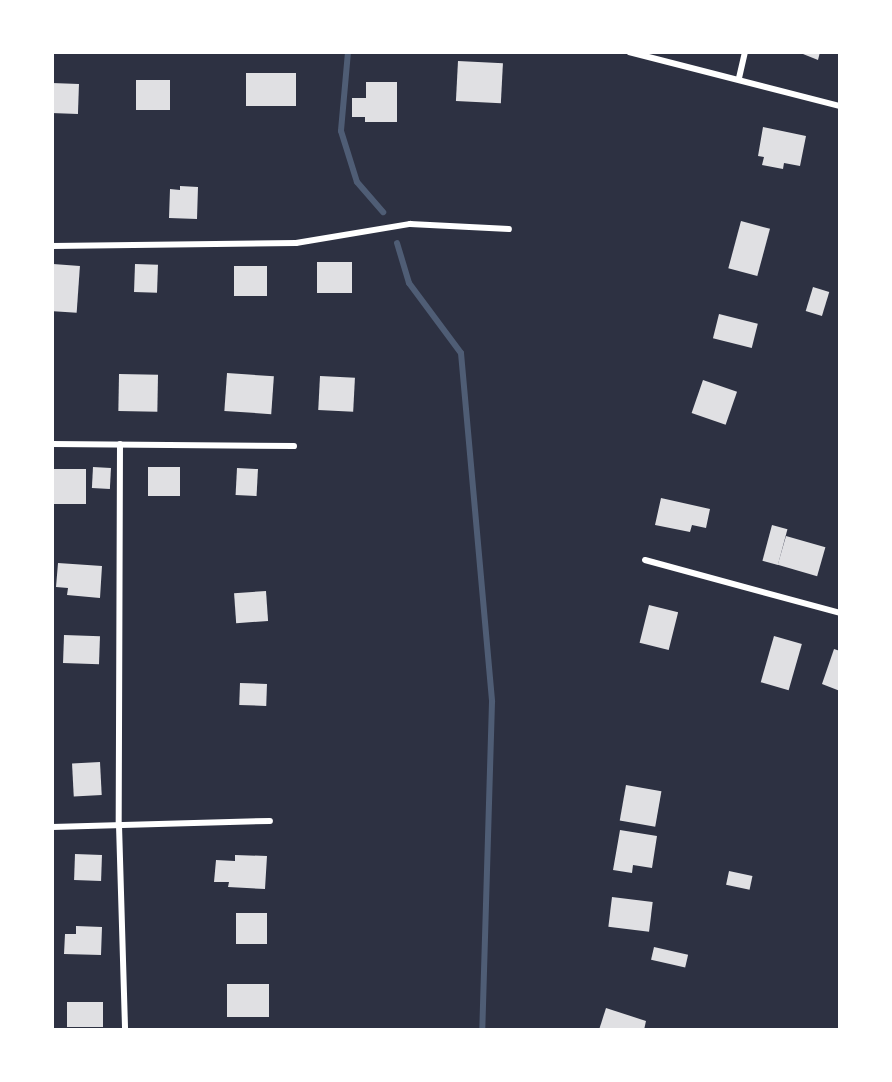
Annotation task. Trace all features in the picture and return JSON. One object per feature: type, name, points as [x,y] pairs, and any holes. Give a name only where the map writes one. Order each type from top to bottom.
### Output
[{"type":"street","points":[[629,52],[739,78],[840,106]]},
{"type":"street","points":[[739,78],[745,52]]},
{"type":"street","points":[[52,246],[296,243],[410,224],[508,229]]},
{"type":"street","points":[[52,444],[294,446]]},
{"type":"street","points":[[120,444],[119,825],[125,1029]]},
{"type":"street","points":[[645,560],[840,613]]},
{"type":"street","points":[[52,827],[270,821]]},
{"type":"building","points":[[798,52],[820,52],[818,60]]},
{"type":"building","points":[[458,61],[503,63],[501,103],[456,101]]},
{"type":"building","points":[[246,73],[296,73],[296,106],[246,106]]},
{"type":"building","points":[[136,80],[170,80],[170,110],[136,110]]},
{"type":"building","points":[[366,82],[397,82],[397,122],[365,122],[365,117],[352,117],[352,98],[366,98]]},
{"type":"building","points":[[52,83],[79,84],[78,114],[52,113]]},
{"type":"building","points":[[763,127],[806,136],[800,166],[784,163],[783,169],[762,165],[764,157],[758,156]]},
{"type":"building","points":[[180,186],[198,187],[197,219],[169,218],[170,189],[180,190]]},
{"type":"building","points":[[741,221],[770,229],[757,276],[728,268]]},
{"type":"building","points":[[317,262],[352,262],[352,293],[317,293]]},
{"type":"building","points":[[53,264],[80,266],[77,313],[52,311]]},
{"type":"building","points":[[135,264],[158,265],[157,293],[134,292]]},
{"type":"building","points":[[234,266],[267,266],[267,296],[234,296]]},
{"type":"building","points":[[813,287],[829,292],[822,316],[806,311]]},
{"type":"building","points":[[719,314],[758,324],[752,348],[713,338]]},
{"type":"building","points":[[227,373],[274,376],[271,414],[224,411]]},
{"type":"building","points":[[119,374],[158,375],[157,412],[118,411]]},
{"type":"building","points":[[320,376],[355,378],[353,412],[318,410]]},
{"type":"building","points":[[703,380],[737,392],[726,425],[692,413]]},
{"type":"building","points":[[93,467],[111,468],[110,489],[92,488]]},
{"type":"building","points":[[148,467],[180,467],[180,496],[148,496]]},
{"type":"building","points":[[237,468],[258,469],[257,496],[236,495]]},
{"type":"building","points":[[54,469],[86,469],[86,504],[54,504]]},
{"type":"building","points":[[661,498],[710,509],[706,528],[692,525],[690,532],[655,525]]},
{"type":"building","points":[[772,525],[787,529],[778,565],[762,561]]},
{"type":"building","points":[[786,536],[825,547],[817,576],[778,565]]},
{"type":"building","points":[[58,563],[102,566],[100,598],[67,595],[68,588],[56,587]]},
{"type":"building","points":[[266,591],[268,621],[236,623],[234,593]]},
{"type":"building","points":[[649,605],[678,612],[669,650],[640,643]]},
{"type":"building","points":[[64,635],[100,636],[99,664],[63,663]]},
{"type":"building","points":[[774,636],[802,644],[789,690],[761,682]]},
{"type":"building","points":[[834,649],[840,651],[840,691],[822,684]]},
{"type":"building","points":[[240,683],[267,684],[266,706],[239,705]]},
{"type":"building","points":[[100,762],[102,795],[74,796],[72,763]]},
{"type":"building","points":[[626,785],[661,791],[655,827],[620,820]]},
{"type":"building","points":[[620,830],[657,836],[652,868],[633,865],[632,873],[613,870]]},
{"type":"building","points":[[75,854],[102,855],[101,881],[74,880]]},
{"type":"building","points":[[235,855],[267,856],[265,889],[228,887],[229,882],[214,882],[216,860],[235,861]]},
{"type":"building","points":[[729,871],[752,876],[750,890],[726,885]]},
{"type":"building","points":[[612,897],[653,902],[649,932],[608,927]]},
{"type":"building","points":[[236,913],[267,913],[267,944],[236,944]]},
{"type":"building","points":[[76,926],[102,927],[101,955],[64,954],[65,934],[76,934]]},
{"type":"building","points":[[654,947],[688,955],[685,968],[651,960]]},
{"type":"building","points":[[227,984],[269,984],[269,1017],[227,1017]]},
{"type":"building","points":[[67,1002],[103,1002],[103,1027],[67,1027]]},
{"type":"building","points":[[606,1008],[646,1021],[644,1030],[599,1030]]},
{"type":"waterway","points":[[348,52],[341,131],[357,182],[383,212]]},
{"type":"waterway","points":[[397,243],[409,283],[461,353],[492,702],[482,1030]]}]
